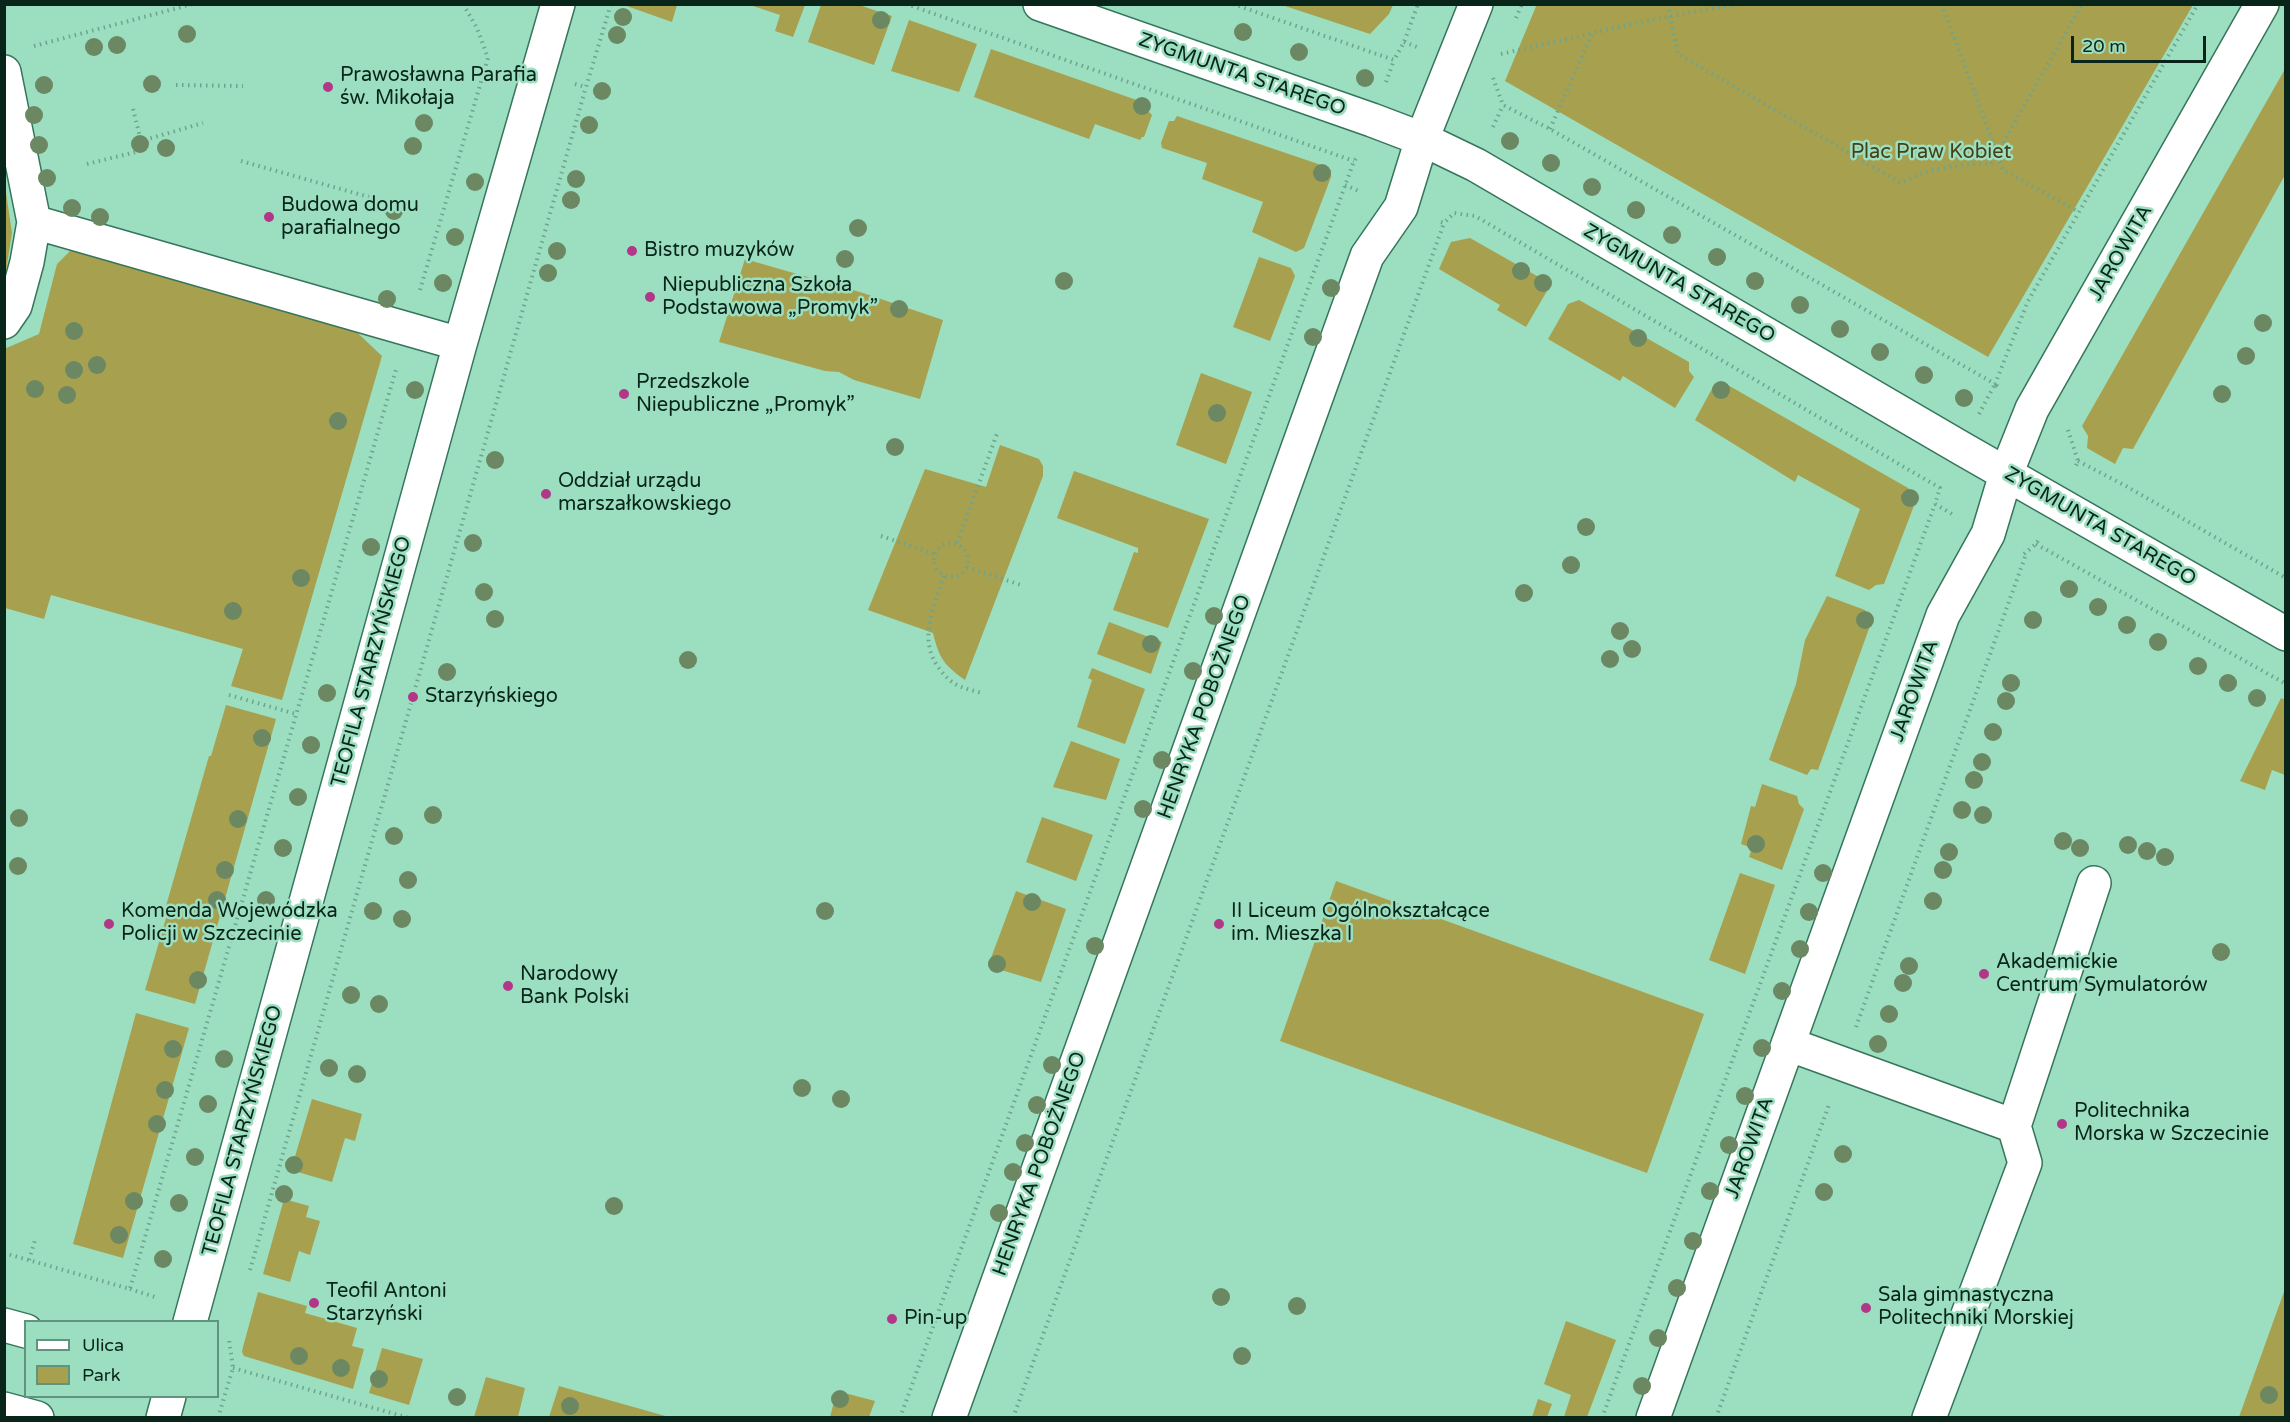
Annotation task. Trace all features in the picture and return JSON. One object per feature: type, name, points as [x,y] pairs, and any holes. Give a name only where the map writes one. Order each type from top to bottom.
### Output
[{"type":"street","name":"TEOFILA STARZYŃSKIEGO","points":[[191,1320],[460,344],[558,4]]},
{"type":"street","name":"ZYGMUNTA STAREGO","points":[[1040,4],[1372,120],[1422,139],[1476,165],[2006,474],[2286,634]]},
{"type":"street","name":"HENRYKA POBOŻNEGO","points":[[949,1418],[1367,256],[1401,207],[1422,139],[1476,4]]},
{"type":"street","name":"JAROWITA","points":[[1653,1418],[1943,615],[1988,534],[2006,474],[2032,409],[2262,4]]},
{"type":"street","points":[[4,72],[34,222],[27,262],[15,306],[4,322]]},
{"type":"street","points":[[34,222],[460,344]]},
{"type":"street","points":[[1929,1418],[2025,1163],[2014,1126],[2094,883]]},
{"type":"street","points":[[1788,1044],[2014,1126]]},
{"type":"street","points":[[163,1418],[168,1398]]},
{"type":"street","points":[[4,1408],[37,1418]]},
{"type":"path","points":[[27,48],[193,4]]},
{"type":"path","points":[[4,1253],[130,1289],[488,58],[477,28],[462,4]]},
{"type":"path","points":[[906,4],[1354,161]]},
{"type":"path","points":[[1233,4],[1394,60]]},
{"type":"path","points":[[900,1418],[1354,161],[1362,150],[1394,60],[1404,42],[1418,4]]},
{"type":"path","points":[[1668,4],[1678,54],[1901,183],[1920,173],[1947,166],[1991,164],[2082,4]]},
{"type":"path","points":[[1501,54],[1671,16],[1738,4]]},
{"type":"path","points":[[1942,4],[2003,170],[2079,213]]},
{"type":"path","points":[[1492,78],[1503,105],[1550,129],[1995,384],[2028,302],[2198,4]]},
{"type":"path","points":[[1550,129],[1592,33]]},
{"type":"path","points":[[176,85],[243,86]]},
{"type":"path","points":[[249,1271],[586,87]]},
{"type":"path","points":[[87,164],[144,150],[133,109]]},
{"type":"path","points":[[141,141],[203,123]]},
{"type":"path","points":[[241,161],[369,197]]},
{"type":"path","points":[[1013,1418],[1443,223]]},
{"type":"path","points":[[957,543],[998,431]]},
{"type":"path","points":[[2078,461],[2286,578]]},
{"type":"path","points":[[1602,1418],[1935,504]]},
{"type":"path","points":[[882,536],[934,554]]},
{"type":"path","points":[[943,543],[957,543],[968,552],[968,567],[962,574],[953,577],[944,576],[937,571],[933,563],[934,554],[943,543]]},
{"type":"path","points":[[2036,544],[2286,684]]},
{"type":"path","points":[[1716,1418],[2025,555]]},
{"type":"path","points":[[968,567],[1021,585]]},
{"type":"path","points":[[944,576],[929,621],[927,638],[929,650],[945,677],[958,686],[982,693]]},
{"type":"path","points":[[229,695],[296,714]]},
{"type":"path","points":[[29,1260],[36,1237]]},
{"type":"path","points":[[218,1418],[233,1368],[230,1340],[233,1329]]},
{"type":"path","points":[[224,1337],[230,1340]]},
{"type":"path","points":[[233,1368],[409,1418]]},
{"type":"green space","points":[[621,4],[677,4],[677,5],[672,22]]},
{"type":"green space","name":"Plac Praw Kobiet","points":[[1537,4],[2193,5],[1988,357],[1505,81]]},
{"type":"green space","points":[[750,5],[805,5],[793,37],[775,31],[780,15]]},
{"type":"green space","points":[[821,5],[859,5],[892,16],[874,65],[808,42]]},
{"type":"green space","points":[[1282,5],[1393,5],[1389,14],[1370,34]]},
{"type":"green space","points":[[909,20],[977,44],[959,92],[891,71]]},
{"type":"green space","points":[[991,49],[1148,104],[1148,111],[1152,115],[1144,137],[1140,140],[1095,124],[1089,139],[974,97]]},
{"type":"green space","points":[[2285,69],[2285,175],[2133,449],[2123,448],[2115,464],[2087,448],[2088,436],[2082,426]]},
{"type":"green space","points":[[1177,116],[1327,167],[1331,171],[1331,177],[1304,248],[1296,252],[1252,232],[1263,202],[1202,179],[1207,163],[1162,148],[1161,143],[1169,121],[1174,121]]},
{"type":"green space","points":[[4,179],[12,233],[5,277],[4,277]]},
{"type":"green space","points":[[1470,238],[1551,284],[1526,327],[1497,310],[1500,305],[1439,269],[1451,242]]},
{"type":"green space","points":[[72,249],[347,323],[382,356],[282,700],[231,686],[243,649],[51,595],[44,619],[5,608],[4,349],[39,334],[57,264]]},
{"type":"green space","points":[[1259,257],[1291,268],[1295,276],[1270,341],[1233,327]]},
{"type":"green space","points":[[745,259],[863,293],[943,320],[920,399],[854,380],[839,372],[825,371],[719,342]]},
{"type":"green space","points":[[1579,300],[1689,362],[1689,371],[1694,377],[1675,408],[1623,376],[1620,381],[1548,339],[1568,304]]},
{"type":"green space","points":[[1201,373],[1252,392],[1226,464],[1176,445]]},
{"type":"green space","points":[[1726,384],[1908,488],[1913,494],[1915,503],[1884,584],[1876,585],[1869,590],[1835,576],[1860,509],[1798,475],[1795,482],[1695,420],[1713,387]]},
{"type":"green space","points":[[1000,445],[1039,459],[1043,466],[1043,476],[965,680],[943,660],[933,633],[868,610],[925,469],[986,487]]},
{"type":"green space","points":[[1074,471],[1209,519],[1168,628],[1113,610],[1134,552],[1138,553],[1138,548],[1057,518]]},
{"type":"green space","points":[[1827,596],[1865,610],[1866,617],[1871,623],[1818,770],[1811,769],[1807,775],[1769,760],[1796,684],[1805,640]]},
{"type":"green space","points":[[1109,622],[1162,642],[1151,674],[1097,654]]},
{"type":"green space","points":[[1092,668],[1145,689],[1125,744],[1077,727],[1092,680],[1088,678]]},
{"type":"green space","points":[[2281,698],[2285,700],[2285,775],[2272,770],[2265,790],[2240,781]]},
{"type":"green space","points":[[226,705],[276,719],[195,1004],[145,990],[169,908],[166,906]]},
{"type":"green space","points":[[1071,741],[1120,759],[1106,800],[1053,787]]},
{"type":"green space","points":[[1762,784],[1797,796],[1799,804],[1804,809],[1782,870],[1749,857],[1752,848],[1741,844],[1751,806],[1755,807]]},
{"type":"green space","points":[[1042,817],[1093,835],[1076,881],[1026,862]]},
{"type":"green space","points":[[1740,873],[1775,885],[1745,974],[1709,960]]},
{"type":"green space","points":[[1336,881],[1704,1014],[1647,1173],[1280,1041]]},
{"type":"green space","points":[[1016,891],[1066,909],[1041,982],[988,966]]},
{"type":"green space","points":[[136,1013],[189,1028],[123,1258],[73,1244]]},
{"type":"green space","points":[[312,1099],[362,1114],[355,1141],[345,1138],[332,1182],[291,1170]]},
{"type":"green space","points":[[284,1199],[309,1206],[306,1217],[320,1221],[310,1255],[299,1251],[290,1282],[263,1274]]},
{"type":"green space","points":[[2285,1289],[2285,1417],[2239,1417]]},
{"type":"green space","points":[[258,1292],[307,1306],[305,1313],[357,1328],[352,1346],[364,1349],[353,1389],[244,1356],[243,1347]]},
{"type":"green space","points":[[1566,1321],[1616,1340],[1587,1417],[1564,1417],[1571,1395],[1544,1384]]},
{"type":"green space","points":[[382,1348],[423,1359],[409,1405],[369,1393]]},
{"type":"green space","points":[[486,1377],[525,1388],[518,1417],[474,1417]]},
{"type":"green space","points":[[559,1386],[669,1417],[549,1417]]},
{"type":"green space","points":[[837,1391],[875,1401],[869,1417],[830,1417]]},
{"type":"green space","points":[[1538,1399],[1552,1404],[1547,1417],[1532,1417]]},
{"type":"place","name":"Prawosławna Parafia św. Mikołaja","points":[[328,87]]},
{"type":"place","name":"Budowa domu parafialnego","points":[[269,217]]},
{"type":"place","name":"Bistro muzyków","points":[[632,251]]},
{"type":"place","name":"Niepubliczna Szkoła Podstawowa „Promyk”","points":[[650,297]]},
{"type":"place","name":"Przedszkole Niepubliczne „Promyk”","points":[[624,394]]},
{"type":"place","name":"Oddział urządu marszałkowskiego","points":[[546,494]]},
{"type":"place","name":"Starzyńskiego","points":[[413,697]]},
{"type":"place","name":"Komenda Wojewódzka Policji w Szczecinie","points":[[109,924]]},
{"type":"place","name":"II Liceum Ogólnokształcące im. Mieszka I","points":[[1219,924]]},
{"type":"place","name":"Akademickie Centrum Symulatorów","points":[[1984,974]]},
{"type":"place","name":"Narodowy Bank Polski","points":[[508,986]]},
{"type":"place","name":"Politechnika Morska w Szczecinie","points":[[2062,1124]]},
{"type":"place","name":"Teofil Antoni Starzyński","points":[[314,1303]]},
{"type":"place","name":"Sala gimnastyczna Politechniki Morskiej","points":[[1866,1308]]},
{"type":"place","name":"Pin-up","points":[[892,1319]]}]
